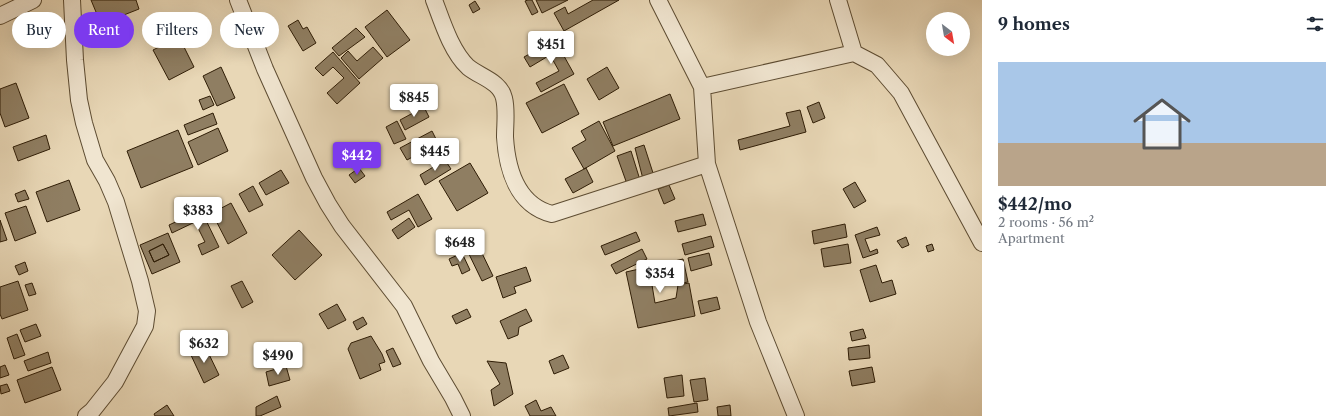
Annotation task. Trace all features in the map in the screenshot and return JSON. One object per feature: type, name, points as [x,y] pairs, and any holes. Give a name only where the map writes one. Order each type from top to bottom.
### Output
[{"type":"street","points":[[0,16],[33,0]]},
{"type":"street","points":[[72,0],[75,60],[79,100],[84,123],[95,160],[107,181],[116,202],[140,281],[147,311],[145,326],[115,382],[92,411],[86,416]]},
{"type":"street","points":[[238,0],[265,69],[299,147],[321,192],[342,226],[404,306],[431,361],[462,416]]},
{"type":"street","points":[[434,0],[445,29],[462,60],[480,76],[498,86],[504,96],[505,138],[509,164],[516,184],[523,196],[532,205],[552,214],[708,164]]},
{"type":"street","points":[[658,0],[702,87],[708,164],[758,322],[796,416]]},
{"type":"street","points":[[838,0],[854,53]]},
{"type":"street","points":[[702,87],[854,53],[877,65],[900,93],[982,243]]},
{"type":"building","points":[[91,0],[136,0],[139,9],[131,12],[96,12]]},
{"type":"building","points":[[532,0],[538,12],[532,15],[525,1]]},
{"type":"building","points":[[536,0],[568,0],[542,13]]},
{"type":"building","points":[[593,0],[619,0],[564,31],[554,13],[565,7],[568,14]]},
{"type":"building","points":[[475,1],[480,9],[473,13],[469,5]]},
{"type":"building","points":[[387,10],[410,40],[387,57],[365,27]]},
{"type":"building","points":[[298,20],[303,29],[307,27],[316,43],[303,51],[288,26]]},
{"type":"building","points":[[356,28],[365,37],[339,56],[332,48]]},
{"type":"building","points":[[555,40],[574,74],[541,92],[536,83],[559,71],[550,55],[530,67],[524,57]]},
{"type":"building","points":[[373,47],[383,58],[359,79],[341,58],[348,51],[357,61]]},
{"type":"building","points":[[157,48],[184,48],[194,67],[169,80],[153,50]]},
{"type":"building","points":[[333,52],[360,83],[337,104],[327,93],[344,78],[333,67],[323,76],[315,68]]},
{"type":"building","points":[[221,67],[235,98],[217,106],[203,76]]},
{"type":"building","points":[[607,67],[619,88],[599,100],[587,79]]},
{"type":"building","points":[[16,83],[29,118],[5,127],[0,113],[0,89]]},
{"type":"building","points":[[564,84],[579,114],[542,133],[526,103]]},
{"type":"building","points":[[670,94],[680,119],[613,146],[603,122]]},
{"type":"building","points":[[210,96],[214,105],[203,110],[199,100]]},
{"type":"building","points":[[819,102],[825,118],[813,123],[807,107]]},
{"type":"building","points":[[424,107],[429,117],[405,130],[400,120]]},
{"type":"building","points":[[800,110],[806,132],[740,150],[738,140],[790,126],[786,113]]},
{"type":"building","points":[[213,113],[217,124],[188,135],[184,125]]},
{"type":"building","points":[[397,121],[406,139],[394,144],[386,127]]},
{"type":"building","points":[[599,121],[615,151],[584,169],[572,148],[586,140],[581,131]]},
{"type":"building","points":[[218,128],[228,151],[198,165],[188,142]]},
{"type":"building","points":[[178,130],[193,167],[141,188],[127,151]]},
{"type":"building","points":[[432,131],[438,143],[407,160],[400,148]]},
{"type":"building","points":[[46,135],[50,149],[18,161],[13,147]]},
{"type":"building","points":[[644,145],[654,176],[643,179],[635,148]]},
{"type":"building","points":[[631,151],[640,180],[627,184],[617,156]]},
{"type":"building","points":[[445,160],[451,169],[425,185],[420,175]]},
{"type":"building","points":[[470,163],[488,193],[457,211],[439,181]]},
{"type":"building","points":[[359,168],[365,176],[355,183],[349,175]]},
{"type":"building","points":[[586,168],[593,182],[573,193],[565,179]]},
{"type":"building","points":[[281,170],[289,183],[266,195],[259,183]]},
{"type":"building","points":[[69,180],[80,210],[47,222],[36,192]]},
{"type":"building","points":[[855,182],[866,201],[854,208],[843,189]]},
{"type":"building","points":[[669,185],[675,199],[664,204],[658,189]]},
{"type":"building","points":[[253,186],[263,205],[249,212],[239,194]]},
{"type":"building","points":[[25,190],[29,199],[18,202],[15,194]]},
{"type":"building","points":[[418,194],[432,219],[418,227],[409,210],[391,220],[387,212]]},
{"type":"building","points":[[231,203],[247,233],[228,244],[212,213]]},
{"type":"building","points":[[26,206],[36,233],[15,241],[5,213]]},
{"type":"building","points":[[201,210],[219,247],[202,255],[198,245],[205,242],[195,222],[172,233],[169,225]]},
{"type":"building","points":[[703,214],[706,225],[678,232],[675,221]]},
{"type":"building","points":[[409,218],[415,227],[398,239],[392,230]]},
{"type":"building","points":[[0,220],[7,240],[0,242]]},
{"type":"building","points":[[845,224],[847,237],[814,244],[812,231]]},
{"type":"building","points":[[877,227],[880,235],[865,239],[870,252],[877,249],[878,253],[863,258],[855,235]]},
{"type":"building","points":[[299,230],[322,255],[295,280],[272,255]]},
{"type":"building","points":[[636,232],[640,241],[605,255],[601,246]]},
{"type":"building","points":[[168,233],[180,262],[152,274],[140,245]],"holes":[[[163,244],[169,255],[154,262],[149,251]]]},
{"type":"building","points":[[711,236],[714,247],[685,255],[682,244]]},
{"type":"building","points":[[906,237],[909,245],[902,248],[897,241]]},
{"type":"building","points":[[163,244],[169,255],[154,262],[149,251]]},
{"type":"building","points":[[848,244],[851,263],[824,267],[821,249]]},
{"type":"building","points":[[932,244],[934,250],[928,252],[926,246]]},
{"type":"building","points":[[479,247],[493,276],[482,281],[468,252]]},
{"type":"building","points":[[642,249],[647,259],[616,274],[611,265]]},
{"type":"building","points":[[462,253],[470,270],[462,274],[458,264],[452,266],[449,259]]},
{"type":"building","points":[[709,253],[712,265],[691,271],[688,258]]},
{"type":"building","points":[[683,259],[688,282],[672,285],[671,281],[652,285],[655,303],[676,298],[678,285],[689,283],[695,316],[638,328],[626,272]]},
{"type":"building","points":[[25,262],[28,271],[19,275],[15,266]]},
{"type":"building","points":[[876,265],[882,283],[892,280],[896,294],[870,302],[860,270]]},
{"type":"building","points":[[526,267],[531,281],[514,287],[516,293],[503,298],[496,277]]},
{"type":"building","points":[[18,281],[28,310],[2,319],[0,314],[0,287]]},
{"type":"building","points":[[242,281],[253,302],[242,308],[231,286]]},
{"type":"building","points":[[32,283],[36,294],[29,296],[25,285]]},
{"type":"building","points":[[717,297],[720,309],[701,314],[698,301]]},
{"type":"building","points":[[337,304],[346,320],[328,329],[319,314]]},
{"type":"building","points":[[467,309],[471,317],[456,324],[452,316]]},
{"type":"building","points":[[526,309],[532,321],[519,327],[518,335],[508,339],[500,321]]},
{"type":"building","points":[[363,317],[367,324],[357,330],[353,322]]},
{"type":"building","points":[[36,324],[41,336],[25,342],[20,330]]},
{"type":"building","points":[[863,329],[866,338],[852,341],[850,332]]},
{"type":"building","points":[[17,334],[25,355],[14,359],[7,338]]},
{"type":"building","points":[[371,336],[385,362],[379,364],[381,370],[360,379],[348,349],[351,343]]},
{"type":"building","points":[[869,345],[870,358],[849,360],[848,348]]},
{"type":"building","points":[[205,346],[219,375],[204,383],[190,353]]},
{"type":"building","points":[[393,348],[401,364],[393,367],[386,351]]},
{"type":"building","points":[[48,352],[51,363],[28,371],[24,361]]},
{"type":"building","points":[[563,355],[569,368],[554,374],[549,361]]},
{"type":"building","points":[[487,361],[506,363],[513,394],[494,406],[491,390],[500,384]]},
{"type":"building","points":[[5,365],[9,375],[0,378],[0,367]]},
{"type":"building","points":[[286,366],[290,380],[269,386],[266,372]]},
{"type":"building","points":[[52,367],[61,390],[25,403],[17,380]]},
{"type":"building","points":[[872,367],[875,382],[852,386],[849,371]]},
{"type":"building","points":[[682,375],[684,396],[667,398],[664,378]]},
{"type":"building","points":[[705,378],[708,400],[694,402],[690,380]]},
{"type":"building","points":[[7,384],[10,391],[1,394],[0,386]]},
{"type":"building","points":[[277,396],[281,407],[260,416],[256,416],[256,407]]},
{"type":"building","points":[[536,400],[541,411],[551,407],[556,416],[530,416],[525,406]]},
{"type":"building","points":[[697,403],[698,412],[669,416],[668,408]]},
{"type":"building","points":[[167,405],[174,416],[155,416],[154,414]]},
{"type":"building","points":[[730,405],[731,416],[718,416],[717,407]]}]
